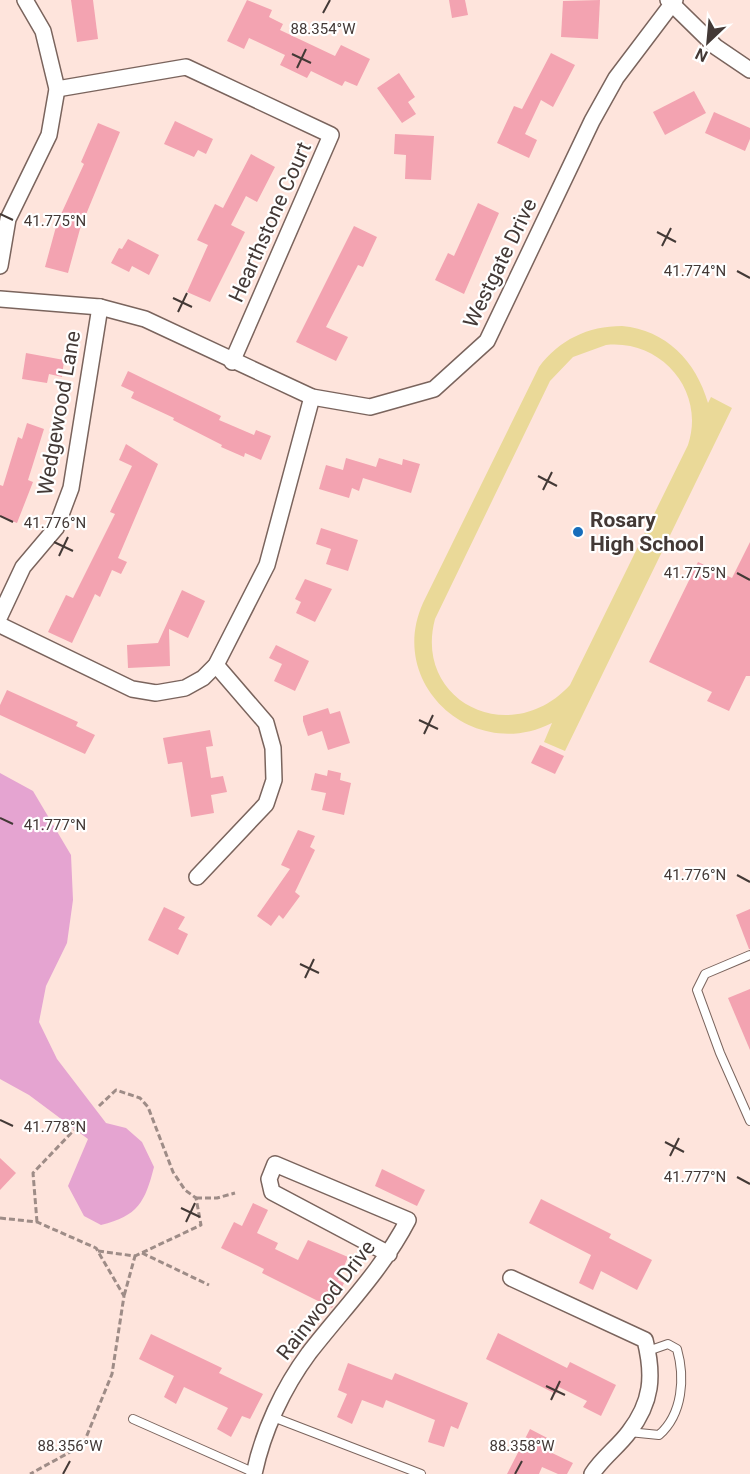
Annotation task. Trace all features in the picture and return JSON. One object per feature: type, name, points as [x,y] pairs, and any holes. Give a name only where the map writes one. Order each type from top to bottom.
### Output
[{"type":"street","points":[[0,266],[8,219],[49,135],[57,89],[43,32],[25,0]]},
{"type":"street","points":[[672,1],[716,47],[750,70]]},
{"type":"street","name":"Westgate Drive","points":[[0,299],[100,307],[145,319],[232,362],[312,397],[370,407],[434,389],[487,341],[606,95],[640,42],[672,1]]},
{"type":"street","name":"Hearthstone Court","points":[[57,89],[186,67],[331,135],[232,362]]},
{"type":"street","name":"Wedgewood Lane","points":[[0,616],[23,567],[56,528],[71,488],[100,307]]},
{"type":"street","points":[[0,625],[132,689],[156,693],[185,688],[202,678],[216,665],[267,565],[312,397]]},
{"type":"street","points":[[197,877],[266,804],[273,780],[273,748],[266,723],[216,665]]},
{"type":"street","name":"Rainwood Drive","points":[[254,1474],[273,1417],[308,1354],[389,1254],[408,1220],[275,1164],[269,1179],[272,1192],[389,1254]]},
{"type":"street","points":[[511,1278],[645,1340],[651,1367],[648,1401],[629,1432],[592,1474]]},
{"type":"lane","points":[[750,955],[705,974],[697,990],[720,1053],[750,1121]]},
{"type":"lane","points":[[629,1432],[659,1435],[675,1410],[682,1386],[683,1369],[677,1349],[668,1344],[648,1351]]},
{"type":"lane","points":[[273,1417],[421,1474]]},
{"type":"lane","points":[[133,1419],[254,1474]]},
{"type":"path","points":[[98,1251],[135,1256],[201,1225],[196,1198],[178,1182],[148,1107],[140,1098],[116,1090],[99,1106]]},
{"type":"path","points":[[37,1222],[33,1173],[75,1130]]},
{"type":"path","points":[[196,1198],[217,1198],[236,1193]]},
{"type":"path","points":[[0,1218],[37,1222],[96,1248],[124,1296]]},
{"type":"path","points":[[142,1253],[209,1284]]},
{"type":"path","points":[[30,1474],[83,1445],[112,1374],[124,1296],[135,1256]]},
{"type":"shaded area","points":[[622,326],[638,329],[665,341],[687,361],[703,388],[708,403],[711,397],[732,408],[565,751],[544,742],[552,723],[523,733],[494,733],[467,724],[444,709],[427,688],[417,662],[415,633],[423,603],[539,367],[556,349],[575,336]],"holes":[[[606,345],[626,345],[645,350],[661,360],[674,372],[684,388],[691,406],[692,425],[688,445],[570,685],[546,704],[520,714],[495,714],[472,707],[452,693],[438,673],[432,648],[435,619],[550,381],[573,357]]]},
{"type":"shaded area","points":[[0,773],[33,791],[71,855],[73,900],[67,943],[46,986],[39,1022],[57,1059],[106,1123],[126,1128],[142,1142],[154,1167],[147,1190],[138,1206],[124,1217],[101,1225],[84,1216],[68,1186],[88,1139],[29,1095],[0,1079]]},
{"type":"building","points":[[71,0],[93,0],[98,39],[77,42]]},
{"type":"building","points":[[247,0],[272,10],[269,17],[283,24],[280,30],[335,56],[341,45],[370,59],[357,86],[345,81],[342,86],[311,71],[307,78],[280,65],[285,55],[249,38],[244,49],[227,41]]},
{"type":"building","points":[[449,0],[465,0],[468,15],[452,18]]},
{"type":"building","points":[[600,0],[598,39],[561,37],[563,1]]},
{"type":"building","points":[[551,53],[575,65],[553,107],[541,100],[525,134],[537,140],[529,158],[497,143],[514,106],[522,109]]},
{"type":"building","points":[[399,73],[415,97],[408,102],[416,114],[402,123],[377,88]]},
{"type":"building","points":[[694,91],[706,113],[665,135],[653,112]]},
{"type":"building","points":[[714,112],[750,128],[750,139],[745,151],[705,133]]},
{"type":"building","points":[[175,121],[213,139],[206,154],[198,150],[194,157],[164,144]]},
{"type":"building","points":[[98,123],[120,132],[80,229],[68,273],[45,267],[57,223],[84,164],[81,162]]},
{"type":"building","points":[[395,134],[434,136],[431,180],[405,179],[406,155],[394,154]]},
{"type":"building","points":[[251,154],[275,167],[257,202],[246,196],[231,225],[245,232],[210,302],[187,292],[208,245],[197,240],[215,204],[223,208]]},
{"type":"building","points":[[478,203],[499,213],[464,294],[435,280],[448,253],[454,256]]},
{"type":"building","points":[[354,226],[377,237],[363,267],[358,265],[326,327],[348,337],[336,361],[296,342]]},
{"type":"building","points":[[128,239],[159,255],[149,275],[132,266],[129,272],[111,263],[119,248],[122,249]]},
{"type":"building","points":[[26,353],[64,360],[62,377],[49,374],[47,383],[22,379]]},
{"type":"building","points":[[128,371],[221,416],[219,420],[254,435],[256,430],[271,436],[261,460],[245,453],[244,457],[221,447],[222,445],[173,420],[174,418],[131,398],[134,392],[121,386]]},
{"type":"building","points":[[27,423],[44,429],[28,480],[33,482],[17,523],[0,516],[0,485],[3,486],[18,437],[22,439]]},
{"type":"building","points":[[126,444],[158,464],[118,558],[127,562],[121,574],[112,570],[100,597],[95,594],[72,643],[48,632],[66,595],[73,598],[115,514],[110,512],[132,466],[119,460]]},
{"type":"building","points":[[346,458],[376,467],[379,458],[402,465],[403,459],[420,464],[411,493],[363,478],[359,491],[352,488],[349,498],[319,489],[326,465],[343,470]]},
{"type":"building","points":[[321,528],[358,540],[348,571],[326,564],[331,549],[316,544]]},
{"type":"building","points":[[750,542],[750,676],[746,676],[729,711],[707,701],[712,692],[649,662],[698,562],[732,578]]},
{"type":"building","points":[[305,579],[332,589],[315,622],[296,613],[301,602],[295,599]]},
{"type":"building","points":[[182,590],[205,601],[188,638],[169,629],[170,666],[128,668],[127,645],[158,643]]},
{"type":"building","points":[[276,645],[309,661],[295,691],[274,681],[282,664],[269,658]]},
{"type":"building","points":[[7,690],[78,722],[76,726],[95,735],[85,754],[0,715],[0,705]]},
{"type":"building","points":[[328,708],[330,714],[340,711],[350,743],[328,750],[322,731],[308,736],[303,716]]},
{"type":"building","points":[[210,730],[213,746],[206,747],[211,778],[223,776],[227,792],[211,795],[214,813],[191,817],[182,762],[168,764],[163,738]]},
{"type":"building","points":[[540,745],[564,756],[555,774],[531,763]]},
{"type":"building","points":[[328,770],[341,773],[340,780],[351,783],[344,815],[322,810],[326,793],[311,790],[315,773],[327,776]]},
{"type":"building","points":[[298,830],[315,836],[310,847],[315,850],[295,892],[300,896],[283,919],[279,915],[271,926],[257,916],[290,869],[281,865]]},
{"type":"building","points":[[164,907],[185,917],[178,929],[188,934],[178,955],[148,940]]},
{"type":"building","points":[[750,909],[750,949],[749,949],[736,915]]},
{"type":"building","points":[[750,989],[750,1050],[728,998]]},
{"type":"building","points":[[0,1158],[16,1173],[0,1190]]},
{"type":"building","points":[[382,1169],[425,1190],[417,1206],[375,1186]]},
{"type":"building","points":[[541,1199],[611,1234],[609,1238],[652,1260],[637,1290],[601,1271],[593,1290],[579,1283],[591,1255],[529,1223]]},
{"type":"building","points":[[253,1203],[268,1210],[257,1233],[278,1243],[275,1249],[298,1260],[308,1240],[348,1257],[338,1280],[344,1283],[332,1308],[262,1273],[264,1269],[221,1248],[234,1222],[242,1226]]},
{"type":"building","points":[[498,1333],[567,1368],[570,1362],[616,1385],[601,1416],[583,1407],[587,1401],[559,1387],[556,1394],[486,1359]]},
{"type":"building","points":[[151,1334],[222,1368],[219,1373],[263,1394],[250,1419],[242,1416],[231,1437],[217,1429],[228,1408],[184,1387],[176,1404],[164,1397],[174,1376],[139,1359]]},
{"type":"building","points":[[348,1363],[392,1380],[395,1373],[468,1403],[458,1429],[451,1426],[444,1447],[428,1442],[435,1420],[386,1400],[383,1408],[362,1400],[352,1424],[337,1417],[347,1394],[338,1390]]},
{"type":"building","points":[[530,1429],[555,1442],[550,1452],[573,1463],[567,1474],[558,1474],[542,1467],[539,1474],[507,1474]]},
{"type":"place","name":"Rosary High School","points":[[578,532]]}]
